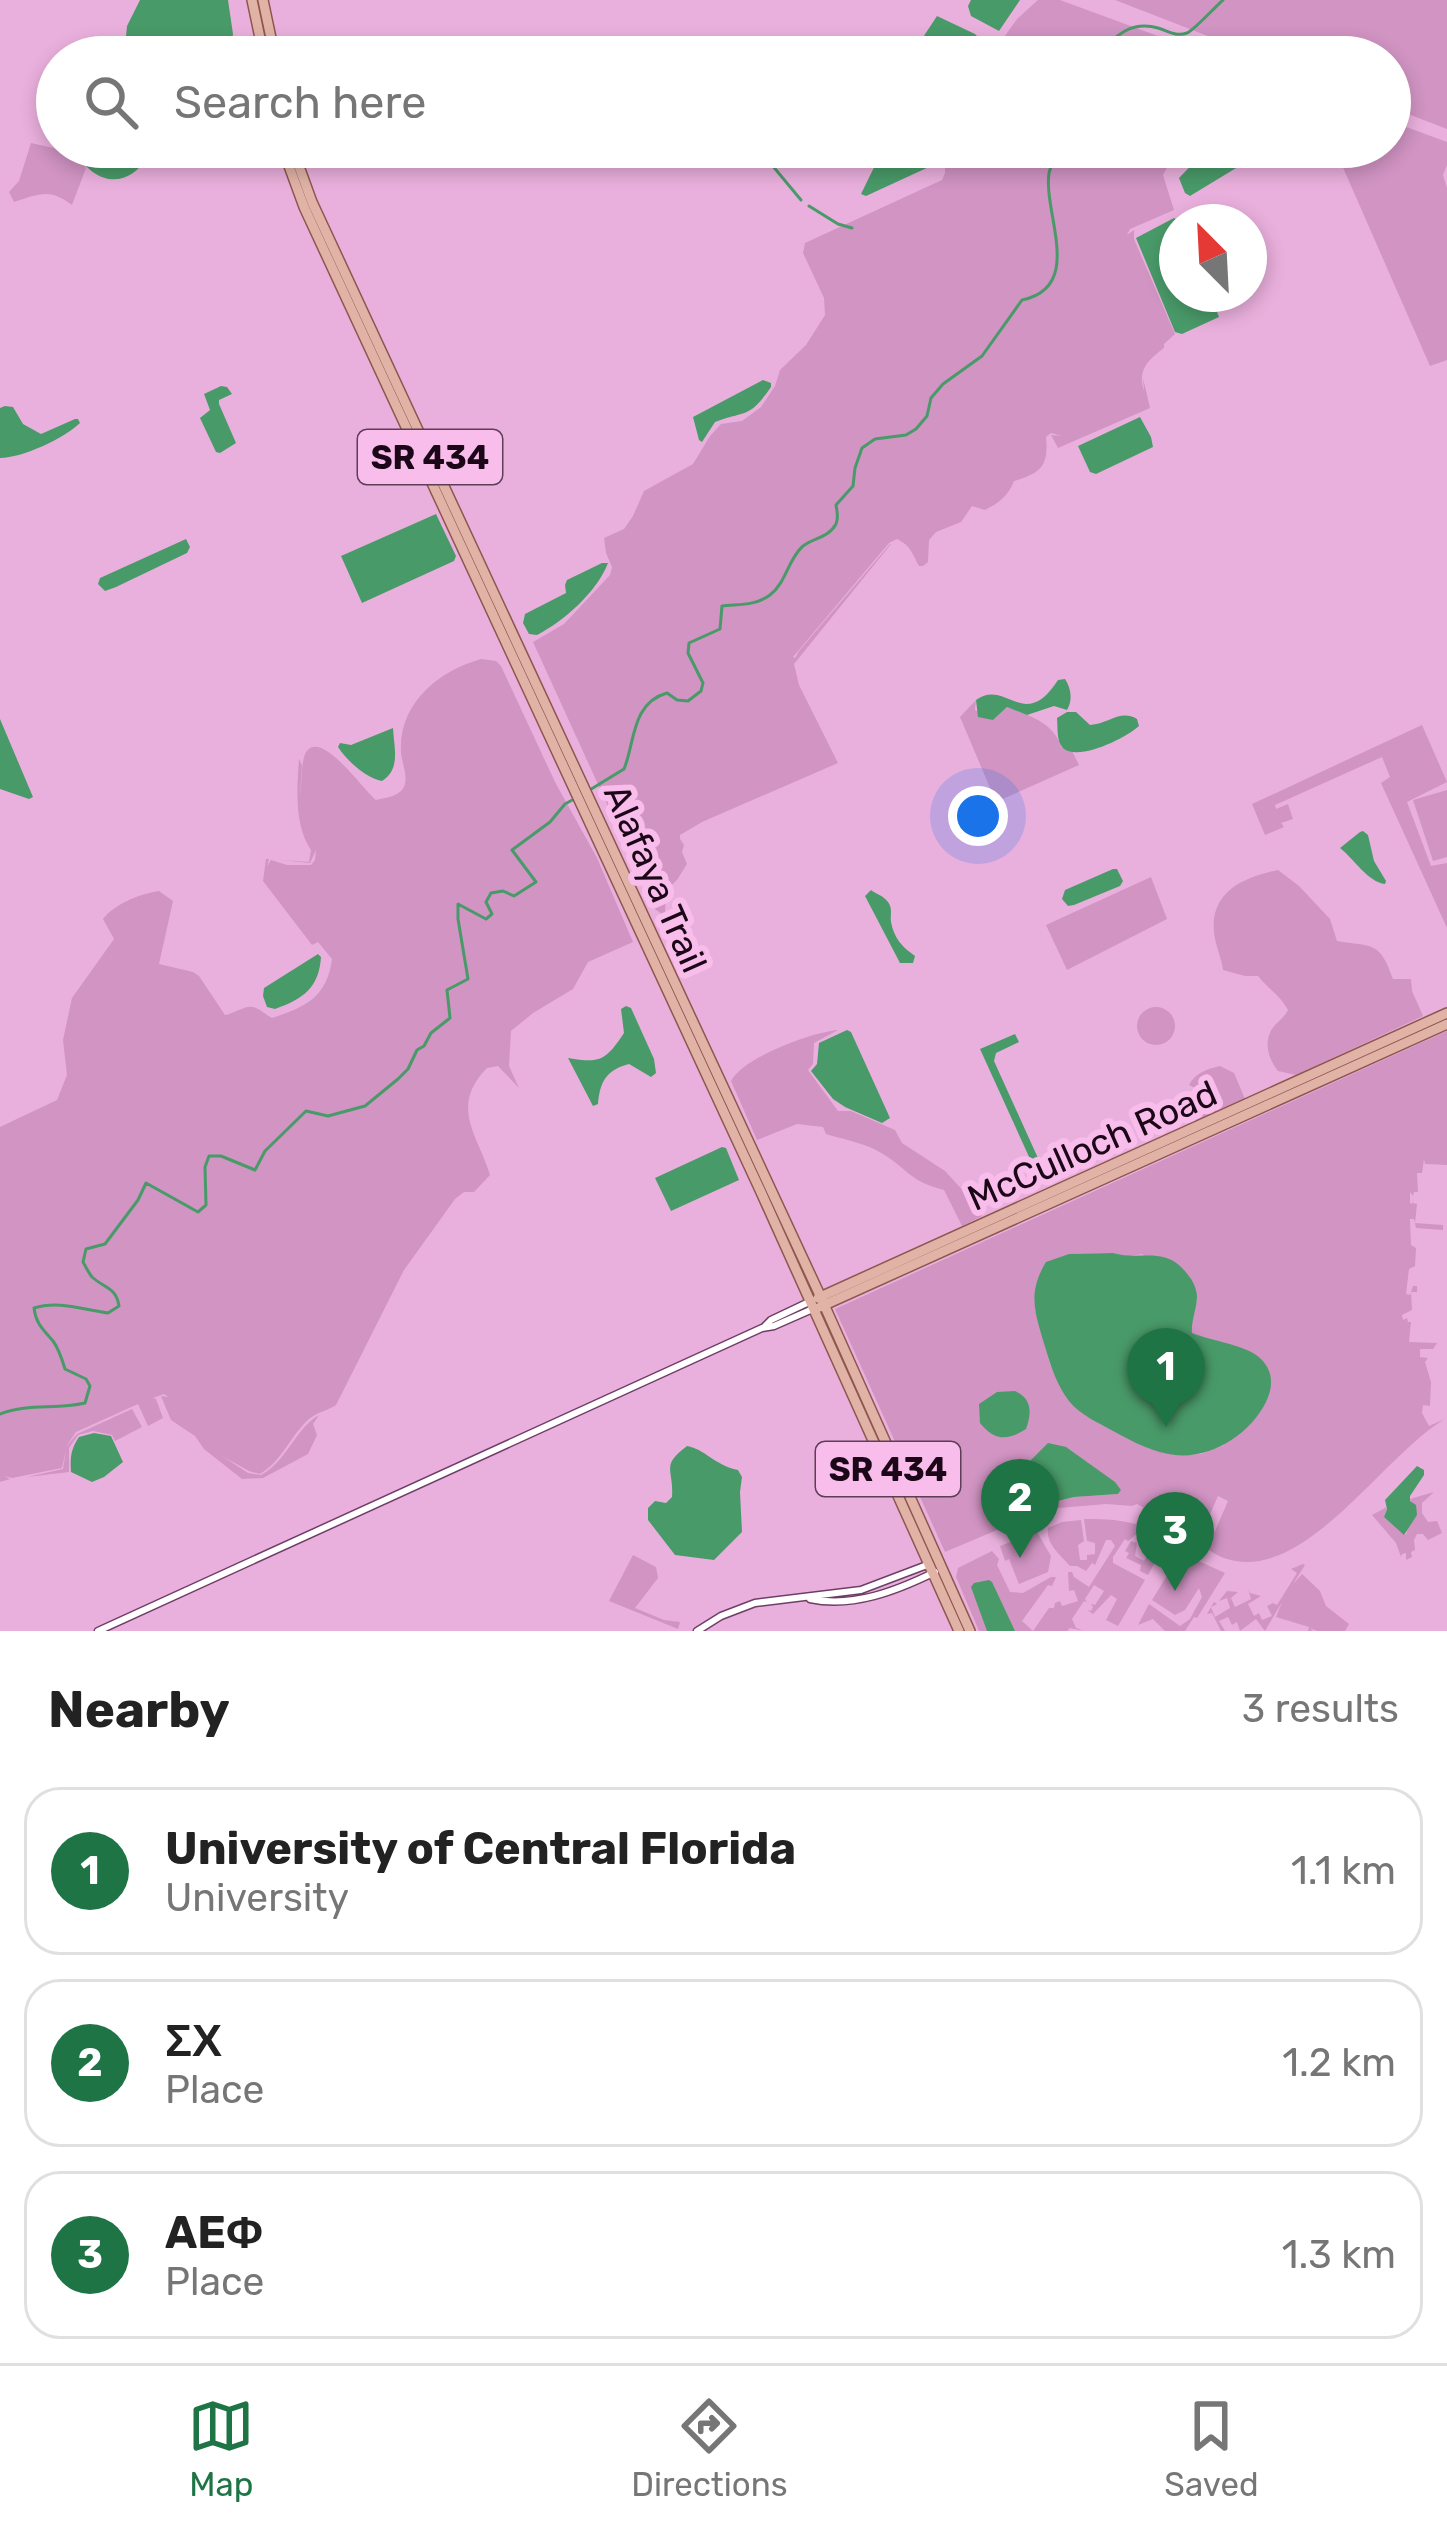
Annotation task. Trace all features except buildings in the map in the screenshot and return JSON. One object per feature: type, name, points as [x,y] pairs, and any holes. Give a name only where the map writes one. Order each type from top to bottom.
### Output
[{"type":"main road","points":[[263,0],[267,36]]},
{"type":"main road","points":[[254,6],[263,36]]},
{"type":"main road","name":"Alafaya Trail","points":[[290,168],[312,225],[366,318],[542,718],[618,859],[818,1303],[890,1449],[959,1631]]},
{"type":"main road","name":"Alafaya Trail","points":[[299,168],[444,513],[486,592],[499,607],[557,726],[569,766]]},
{"type":"main road","points":[[542,718],[557,726]]},
{"type":"main road","name":"Alafaya Trail","points":[[592,815],[604,853],[734,1132],[791,1231],[873,1437],[970,1631]]},
{"type":"main road","points":[[604,853],[618,859]]},
{"type":"main road","points":[[637,926],[669,972]]},
{"type":"main road","name":"McCulloch Road","points":[[818,1303],[1447,1013]]},
{"type":"main road","name":"McCulloch Road","points":[[818,1303],[1447,1024]]},
{"type":"main road","points":[[873,1437],[890,1449]]},
{"type":"street","name":"McCulloch Road","points":[[98,1631],[818,1303]]},
{"type":"street","points":[[697,1631],[746,1606],[861,1590],[936,1566]]},
{"type":"shaded area","points":[[140,0],[228,0],[233,34],[126,36]]},
{"type":"shaded area","points":[[971,0],[1020,0],[999,31],[971,16]]},
{"type":"shaded area","points":[[1038,0],[1060,0],[1158,36],[1005,36]]},
{"type":"shaded area","points":[[1115,0],[1447,0],[1447,129],[1411,115],[1411,36],[1208,36]]},
{"type":"shaded area","points":[[937,16],[977,36],[924,36]]},
{"type":"shaded area","points":[[1411,129],[1447,142],[1443,175],[1447,188],[1447,360],[1430,366],[1343,168],[1411,168]]},
{"type":"shaded area","points":[[31,143],[36,144],[36,168],[86,168],[72,205],[44,194],[14,202],[9,192],[19,181]]},
{"type":"shaded area","points":[[89,168],[138,168],[115,179]]},
{"type":"shaded area","points":[[874,168],[927,168],[866,196],[861,194]]},
{"type":"shaded area","points":[[945,168],[1167,168],[1163,175],[1172,204],[1159,204],[1159,216],[1130,229],[1127,235],[1134,230],[1159,297],[1159,312],[1166,312],[1175,334],[1143,371],[1150,408],[1058,448],[1051,435],[1062,436],[1051,433],[1046,437],[1041,467],[1014,481],[995,505],[985,510],[972,506],[961,522],[936,532],[929,540],[928,562],[923,566],[902,542],[889,543],[793,657],[891,544],[794,664],[799,685],[838,763],[680,835],[687,864],[666,890],[663,915],[655,909],[533,642],[564,624],[610,575],[604,538],[624,529],[644,491],[693,464],[721,424],[742,421],[761,407],[780,370],[806,345],[825,315],[824,298],[803,253],[805,243],[942,180]]},
{"type":"shaded area","points":[[1189,168],[1236,168],[1190,196],[1179,178]]},
{"type":"shaded area","points":[[1159,226],[1159,293],[1136,238]]},
{"type":"shaded area","points":[[1167,312],[1217,312],[1219,317],[1182,334],[1175,332]]},
{"type":"shaded area","points":[[763,380],[771,387],[757,404],[715,422],[699,440],[693,417]]},
{"type":"shaded area","points":[[221,386],[232,394],[219,404],[236,443],[220,453],[200,418],[210,410],[204,394]]},
{"type":"shaded area","points":[[13,407],[23,424],[41,434],[75,419],[80,423],[43,446],[0,458],[0,408]]},
{"type":"shaded area","points":[[1140,417],[1153,447],[1096,474],[1090,472],[1078,446]]},
{"type":"shaded area","points":[[436,514],[456,556],[454,561],[362,603],[341,556]]},
{"type":"shaded area","points":[[186,539],[187,553],[105,591],[98,584],[100,578]]},
{"type":"shaded area","points":[[608,563],[603,574],[578,605],[537,635],[529,634],[523,623],[525,614],[566,593],[567,580]]},
{"type":"shaded area","points":[[481,659],[501,666],[597,858],[633,942],[588,962],[573,989],[511,1031],[509,1066],[519,1088],[498,1066],[487,1068],[476,1082],[468,1108],[490,1175],[474,1192],[455,1199],[404,1270],[336,1405],[309,1419],[260,1474],[222,1456],[248,1473],[261,1475],[278,1462],[319,1415],[308,1454],[263,1478],[242,1479],[171,1420],[164,1394],[153,1398],[163,1418],[148,1426],[138,1404],[76,1432],[65,1448],[77,1434],[132,1409],[142,1427],[115,1441],[112,1435],[93,1431],[78,1435],[69,1448],[69,1472],[27,1477],[63,1469],[66,1450],[62,1468],[4,1476],[10,1479],[0,1482],[0,1127],[57,1100],[67,1075],[63,1040],[72,998],[114,939],[103,919],[128,900],[159,891],[173,901],[159,964],[199,976],[225,1015],[250,1007],[272,1018],[305,1005],[325,983],[332,959],[318,942],[312,945],[263,881],[266,859],[267,866],[271,860],[311,865],[315,860],[316,850],[310,863],[279,860],[309,862],[311,850],[298,806],[299,759],[300,796],[304,757],[310,748],[318,747],[340,761],[376,800],[397,794],[405,782],[402,735],[414,705],[436,681]]},
{"type":"shaded area","points":[[1065,679],[1070,694],[1067,710],[1054,706],[1027,715],[1007,707],[993,720],[978,717],[976,700],[987,695],[1035,702]]},
{"type":"shaded area","points":[[976,700],[975,710],[993,720],[1007,707],[1040,721],[1053,731],[1061,747],[1072,751],[1079,765],[996,802],[960,717]]},
{"type":"shaded area","points":[[1076,712],[1090,725],[1125,716],[1137,719],[1139,726],[1102,747],[1070,752],[1061,745],[1058,734],[1057,718]]},
{"type":"shaded area","points":[[0,719],[33,797],[29,799],[0,789]]},
{"type":"shaded area","points":[[1422,725],[1447,782],[1407,802],[1431,866],[1447,863],[1447,928],[1381,783],[1390,777],[1382,757],[1275,805],[1276,809],[1288,804],[1293,819],[1265,835],[1252,804]]},
{"type":"shaded area","points":[[393,728],[394,764],[382,781],[357,768],[338,747],[340,743],[351,745]]},
{"type":"shaded area","points":[[1447,790],[1447,857],[1433,861],[1413,800]]},
{"type":"shaded area","points":[[1360,832],[1368,835],[1385,884],[1367,875],[1340,848]]},
{"type":"shaded area","points":[[1113,869],[1123,881],[1120,886],[1074,905],[1062,899],[1065,890]]},
{"type":"shaded area","points":[[1278,870],[1330,919],[1337,941],[1379,951],[1393,979],[1411,979],[1423,1016],[1296,1075],[1278,1071],[1268,1048],[1271,1030],[1288,1010],[1258,976],[1223,970],[1214,932],[1218,906],[1232,888]]},
{"type":"shaded area","points":[[1151,877],[1167,919],[1067,970],[1046,925]]},
{"type":"shaded area","points":[[871,890],[890,905],[894,933],[915,956],[913,963],[900,963],[865,896]]},
{"type":"shaded area","points":[[318,954],[320,968],[308,991],[275,1009],[267,1007],[264,988]]},
{"type":"shaded area","points":[[626,1006],[654,1059],[656,1073],[651,1077],[629,1064],[615,1070],[593,1106],[568,1058],[594,1060],[612,1050],[624,1033],[621,1009]]},
{"type":"shaded area","points":[[1156,1007],[1169,1013],[1175,1026],[1169,1039],[1156,1045],[1143,1039],[1137,1026],[1143,1013]]},
{"type":"shaded area","points":[[838,1030],[814,1043],[808,1070],[838,1111],[851,1111],[895,1130],[902,1143],[945,1171],[982,1216],[962,1226],[944,1190],[916,1179],[876,1150],[826,1134],[823,1127],[797,1124],[757,1140],[731,1081],[749,1064],[779,1048]]},
{"type":"shaded area","points":[[847,1030],[890,1118],[882,1123],[833,1099],[811,1071],[817,1064],[819,1043]]},
{"type":"shaded area","points":[[1447,1031],[1447,1165],[1425,1164],[1424,1159],[1422,1173],[1417,1173],[1418,1192],[1413,1196],[1410,1192],[1410,1203],[1414,1199],[1417,1204],[1415,1223],[1443,1225],[1443,1230],[1416,1228],[1410,1219],[1411,1245],[1416,1248],[1415,1266],[1409,1269],[1406,1294],[1412,1310],[1402,1315],[1411,1322],[1409,1342],[1437,1343],[1433,1349],[1420,1349],[1420,1357],[1428,1358],[1431,1382],[1430,1406],[1423,1405],[1422,1413],[1429,1426],[1445,1419],[1314,1535],[1285,1552],[1256,1561],[1222,1557],[1185,1531],[1209,1545],[1228,1501],[1218,1496],[1203,1530],[1188,1519],[1179,1527],[1137,1504],[1059,1508],[945,1552],[835,1309]],"holes":[[[1070,1254],[1142,1254],[1197,1299],[1192,1334],[1217,1343],[1224,1445],[1201,1454],[1174,1455],[1066,1397],[1050,1364],[1035,1309]],[[1028,1463],[1121,1490],[1034,1507],[1016,1496],[1004,1479]]]},
{"type":"shaded area","points":[[1015,1034],[1019,1042],[996,1053],[994,1061],[1047,1178],[1040,1181],[980,1049]]},
{"type":"shaded area","points":[[1220,1066],[1234,1073],[1245,1099],[1198,1121],[1181,1105],[1185,1099],[1198,1097],[1199,1090],[1189,1085],[1202,1072]]},
{"type":"shaded area","points":[[722,1147],[739,1180],[671,1211],[655,1178]]},
{"type":"shaded area","points":[[1069,1254],[1159,1256],[1176,1263],[1196,1292],[1192,1333],[1247,1350],[1265,1364],[1271,1380],[1266,1402],[1228,1442],[1203,1453],[1160,1452],[1090,1418],[1065,1395],[1039,1326],[1036,1285],[1046,1262]]},
{"type":"shaded area","points":[[1015,1391],[1029,1407],[1026,1429],[1013,1436],[996,1436],[980,1423],[979,1404],[997,1392]]},
{"type":"shaded area","points":[[111,1436],[123,1462],[92,1482],[71,1472],[71,1462],[79,1437]]},
{"type":"shaded area","points":[[1048,1443],[1066,1447],[1121,1490],[1034,1507],[1006,1489],[1003,1483],[1008,1470],[1028,1463]]},
{"type":"shaded area","points":[[687,1446],[738,1470],[742,1477],[742,1532],[714,1560],[675,1555],[648,1520],[648,1508],[655,1501],[666,1503],[672,1497],[671,1464]]},
{"type":"shaded area","points":[[1417,1466],[1424,1475],[1410,1501],[1417,1515],[1404,1535],[1384,1517],[1385,1500]]},
{"type":"shaded area","points":[[1434,1492],[1422,1503],[1422,1513],[1428,1522],[1437,1521],[1442,1533],[1428,1540],[1417,1534],[1415,1550],[1406,1560],[1406,1553],[1401,1557],[1396,1543],[1372,1515],[1387,1507],[1384,1517],[1406,1535],[1417,1515],[1410,1499]]},
{"type":"shaded area","points":[[1084,1519],[1139,1525],[1166,1542],[1148,1575],[1140,1571],[1141,1565],[1126,1558],[1131,1541],[1137,1543],[1135,1556],[1144,1561],[1154,1544],[1138,1533],[1125,1539],[1113,1557],[1113,1563],[1145,1580],[1118,1626],[1106,1620],[1117,1599],[1111,1595],[1093,1614],[1087,1610],[1091,1611],[1091,1604],[1104,1591],[1094,1585],[1072,1619],[1084,1631],[1033,1631],[1055,1603],[1078,1601],[1074,1590],[1069,1591],[1068,1572],[1089,1587],[1115,1546],[1106,1540],[1095,1565],[1086,1571],[1070,1566],[1058,1553],[1048,1528],[1081,1520],[1080,1560],[1095,1554],[1095,1543],[1087,1541]]},
{"type":"shaded area","points":[[1037,1532],[1051,1556],[1048,1572],[1019,1584],[1000,1546]]},
{"type":"shaded area","points":[[992,1551],[1010,1592],[1023,1593],[1056,1577],[1022,1621],[1033,1631],[979,1631],[956,1577],[958,1568]]},
{"type":"shaded area","points":[[1181,1553],[1225,1573],[1185,1631],[1165,1631],[1153,1619],[1138,1625],[1149,1604],[1180,1626],[1190,1619],[1202,1597],[1199,1588],[1185,1610],[1175,1615],[1152,1600]]},
{"type":"shaded area","points":[[633,1555],[656,1567],[658,1578],[635,1608],[680,1622],[678,1629],[609,1601]]},
{"type":"shaded area","points":[[1303,1564],[1293,1584],[1302,1574],[1320,1591],[1326,1606],[1349,1624],[1345,1631],[1308,1631],[1309,1627],[1276,1617],[1282,1602],[1265,1631],[1256,1619],[1240,1631],[1228,1617],[1219,1621],[1225,1631],[1221,1631],[1212,1613],[1207,1614],[1211,1607],[1215,1617],[1230,1608],[1227,1598],[1219,1601],[1227,1591],[1238,1592],[1231,1598],[1235,1607],[1251,1599],[1248,1589],[1261,1596],[1248,1604],[1254,1616],[1259,1613],[1262,1620],[1272,1616],[1267,1606],[1277,1605],[1297,1573],[1291,1569]]},
{"type":"shaded area","points":[[989,1580],[1015,1631],[987,1631],[971,1587]]},
{"type":"waterway","points":[[1119,36],[1149,26],[1187,33],[1223,0]]},
{"type":"waterway","points":[[774,168],[801,200]]},
{"type":"waterway","points":[[588,791],[624,769],[647,705],[667,693],[688,701],[701,691],[703,683],[688,653],[689,643],[720,629],[722,606],[753,603],[770,595],[798,551],[833,528],[836,505],[853,486],[862,448],[875,439],[916,429],[943,384],[982,356],[1022,300],[1041,292],[1052,280],[1057,247],[1051,168]]},
{"type":"waterway","points":[[809,206],[852,228]]},
{"type":"waterway","points":[[0,1414],[85,1403],[90,1386],[65,1369],[34,1308],[62,1305],[108,1313],[119,1306],[112,1291],[92,1277],[83,1262],[86,1249],[105,1244],[146,1183],[198,1212],[206,1205],[209,1156],[255,1170],[265,1151],[306,1111],[328,1116],[365,1106],[408,1069],[417,1050],[450,1018],[447,990],[468,979],[458,904],[486,919],[492,914],[486,902],[491,893],[514,896],[536,882],[512,850],[574,799]]},
{"type":"place","name":"University of Central Florida","points":[[1166,1427]]},
{"type":"place","name":"ΣΧ","points":[[1020,1558]]},
{"type":"place","name":"AEΦ","points":[[1175,1591]]}]
